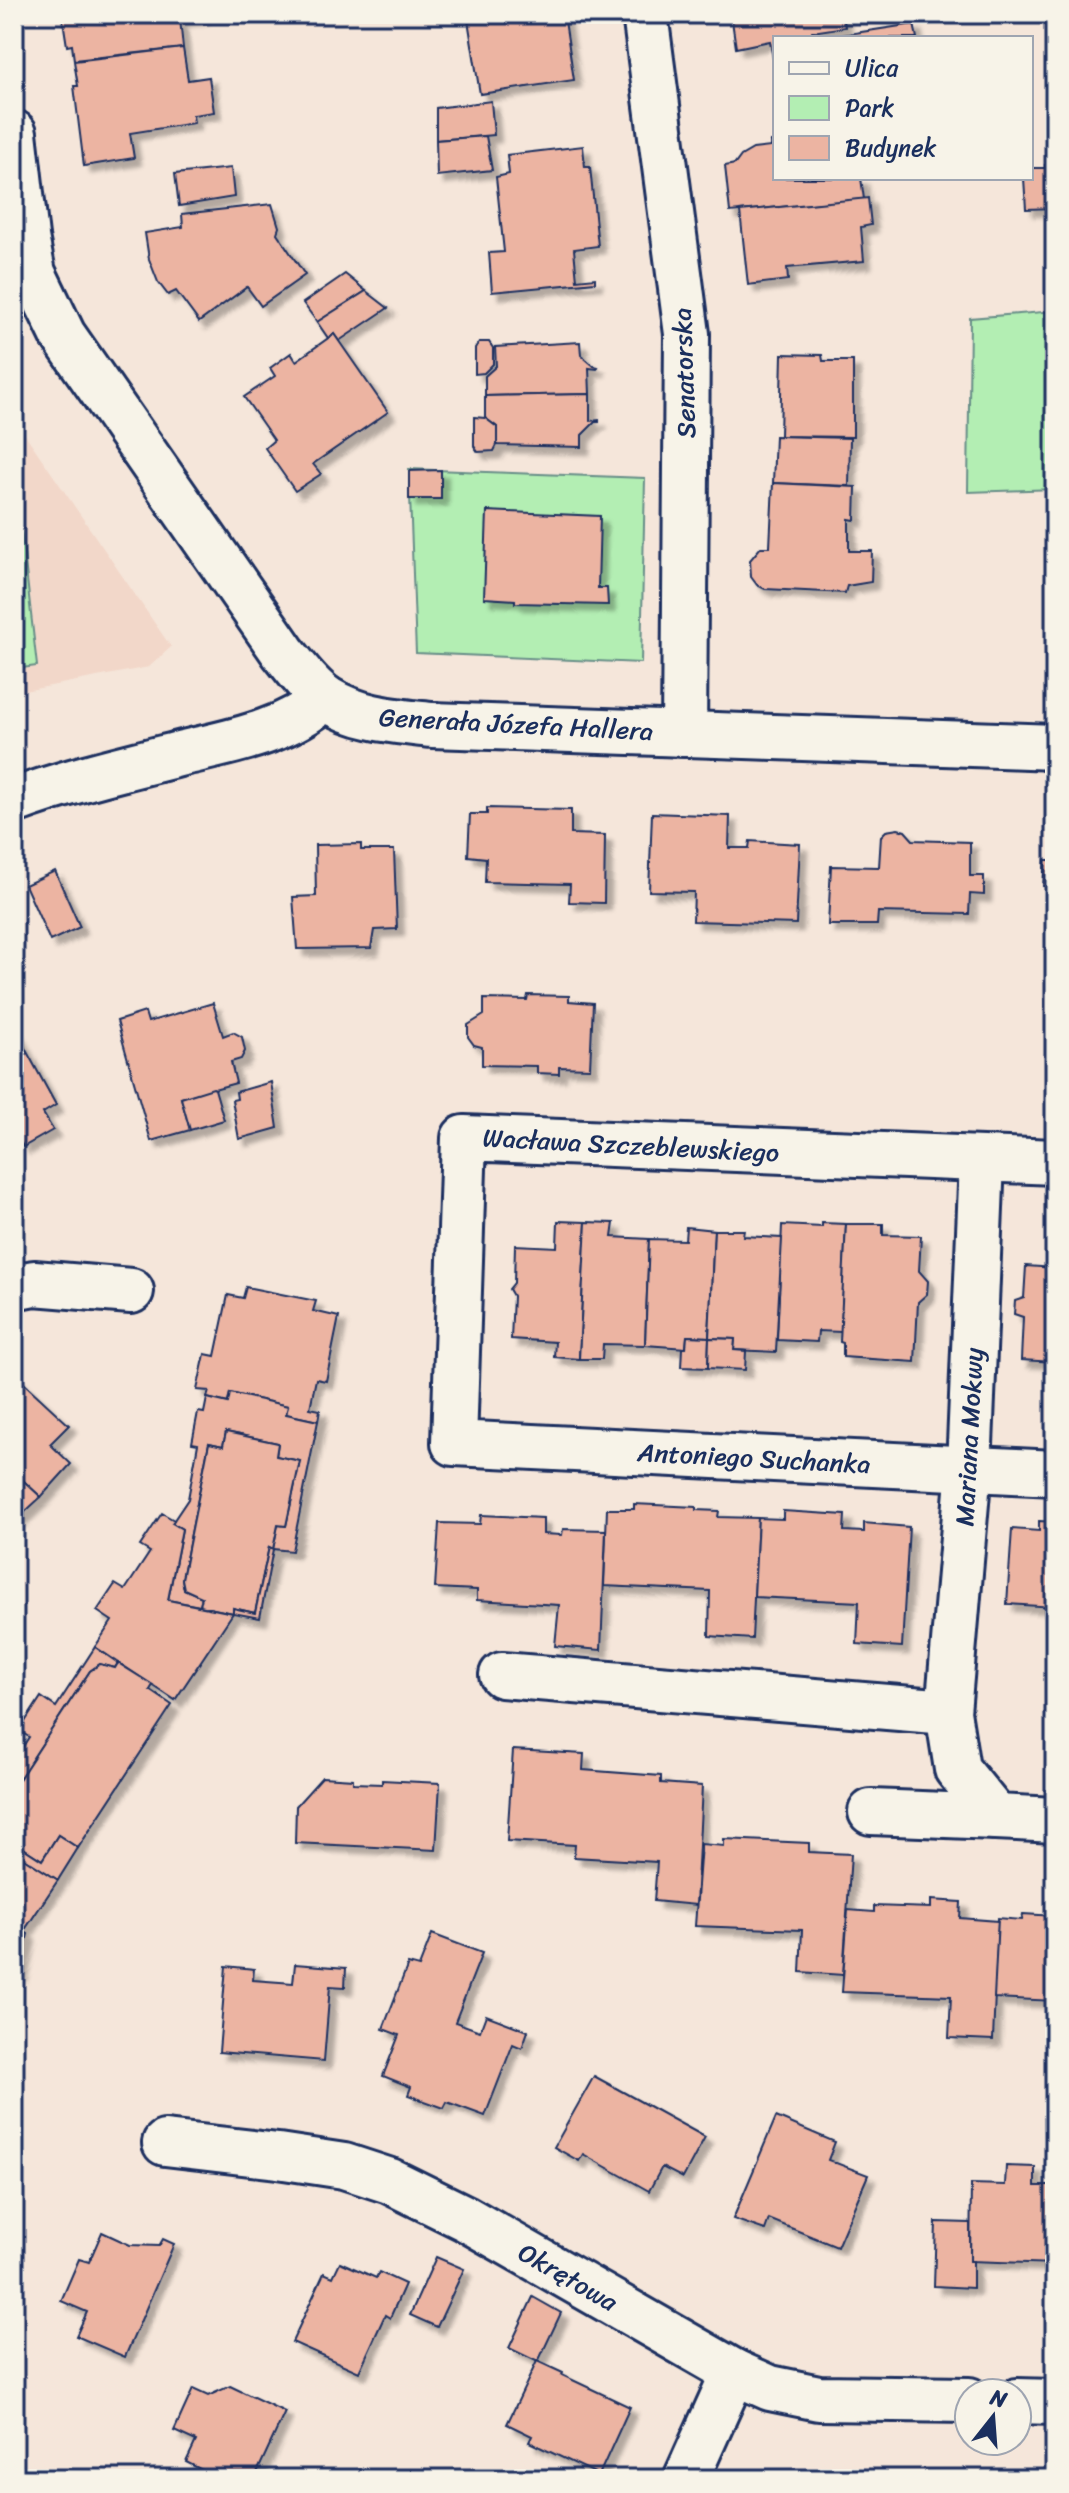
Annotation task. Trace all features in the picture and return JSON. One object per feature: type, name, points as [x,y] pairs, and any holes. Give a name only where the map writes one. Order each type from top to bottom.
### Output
[{"type":"street","name":"Senatorska","points":[[645,14],[687,334],[684,734]]},
{"type":"street","name":"Generała Józefa Hallera","points":[[14,133],[26,237],[24,274],[283,652],[325,698],[348,710],[381,720],[432,725],[1055,747]]},
{"type":"street","points":[[14,801],[104,773],[255,735],[309,713],[325,698]]},
{"type":"street","name":"Wacława Szczeblewskiego","points":[[454,1443],[464,1138],[1055,1162]]},
{"type":"street","name":"Mariana Mokwy","points":[[982,1161],[969,1468],[948,1712],[957,1769],[996,1817]]},
{"type":"street","points":[[14,1287],[34,1283],[131,1291]]},
{"type":"street","name":"Antoniego Suchanka","points":[[454,1443],[1055,1473]]},
{"type":"street","points":[[502,1675],[948,1712]]},
{"type":"street","points":[[871,1812],[1055,1820]]},
{"type":"street","name":"Okrętowa","points":[[165,2143],[344,2166],[390,2181],[465,2218],[734,2372],[770,2388],[819,2398],[953,2400]]},
{"type":"street","points":[[686,2479],[734,2372]]},
{"type":"street","points":[[1033,2401],[1055,2402]]},
{"type":"shaded area","points":[[14,423],[20,427],[171,647],[149,667],[14,693]]},
{"type":"green space","points":[[1055,311],[1055,489],[968,492],[970,318]]},
{"type":"green space","points":[[14,466],[37,666],[14,669]]},
{"type":"green space","points":[[409,469],[645,478],[641,663],[416,653]]},
{"type":"building","points":[[62,14],[201,14],[201,17],[180,19],[183,48],[74,60],[72,45],[67,46]]},
{"type":"building","points":[[467,14],[564,14],[574,80],[480,94]]},
{"type":"building","points":[[731,14],[843,14],[845,27],[812,32],[813,36],[773,36],[773,59],[770,41],[736,48]]},
{"type":"building","points":[[914,24],[917,36],[835,36]]},
{"type":"building","points":[[183,48],[188,80],[209,77],[214,112],[193,115],[194,123],[130,133],[134,158],[84,166],[74,61]]},
{"type":"building","points":[[491,101],[494,135],[436,140],[436,108]]},
{"type":"building","points":[[486,136],[492,170],[437,176],[436,140]]},
{"type":"building","points":[[770,142],[773,142],[773,180],[861,180],[864,199],[730,212],[725,166],[735,164],[753,149],[771,147]]},
{"type":"building","points":[[583,146],[585,167],[590,167],[598,246],[574,249],[577,280],[595,278],[595,282],[492,292],[489,253],[504,252],[496,177],[509,174],[507,155]]},
{"type":"building","points":[[1045,165],[1055,165],[1055,208],[1026,209],[1024,180],[1033,180],[1033,168],[1045,168]]},
{"type":"building","points":[[231,168],[234,197],[179,206],[175,174]]},
{"type":"building","points":[[868,198],[871,225],[861,227],[864,261],[787,268],[788,280],[748,285],[740,211]]},
{"type":"building","points":[[272,204],[279,227],[277,233],[305,275],[261,306],[247,287],[199,322],[176,291],[168,295],[158,282],[149,259],[145,233],[183,227],[182,214]]},
{"type":"building","points":[[345,274],[366,291],[317,322],[303,303]]},
{"type":"building","points":[[366,291],[388,308],[339,341],[334,334],[328,338],[317,322]]},
{"type":"building","points":[[334,334],[388,412],[313,464],[321,474],[295,491],[265,448],[274,440],[244,397],[275,376],[270,368],[291,353],[296,361]]},
{"type":"building","points":[[479,342],[489,342],[493,348],[493,364],[484,373],[475,374],[475,348]]},
{"type":"building","points":[[580,342],[581,355],[598,367],[589,368],[590,394],[485,396],[485,376],[496,366],[495,347]]},
{"type":"building","points":[[782,354],[822,355],[823,361],[853,361],[853,437],[780,436]]},
{"type":"building","points":[[590,394],[590,421],[599,422],[595,422],[582,435],[582,447],[497,445],[497,427],[485,418],[485,396]]},
{"type":"building","points":[[474,417],[485,418],[497,427],[494,451],[478,452],[474,446]]},
{"type":"building","points":[[775,436],[850,438],[849,486],[773,483]]},
{"type":"building","points":[[441,470],[441,499],[409,499],[409,471]]},
{"type":"building","points":[[773,483],[856,487],[855,520],[849,519],[849,551],[872,551],[871,582],[847,586],[845,593],[765,589],[757,585],[751,577],[750,560],[761,547],[770,547]]},
{"type":"building","points":[[487,511],[600,516],[598,588],[607,588],[608,605],[515,603],[515,600],[484,598]]},
{"type":"building","points":[[487,808],[571,810],[571,834],[605,835],[604,903],[569,902],[570,884],[485,882],[486,858],[468,856],[470,814],[487,814]]},
{"type":"building","points":[[652,813],[730,816],[729,848],[749,848],[750,841],[800,844],[796,924],[693,921],[694,892],[649,891]]},
{"type":"building","points":[[886,831],[905,831],[913,840],[970,842],[970,876],[984,876],[984,895],[970,894],[969,914],[878,912],[877,925],[828,925],[831,866],[879,867],[881,836]]},
{"type":"building","points":[[361,844],[361,850],[394,850],[397,929],[374,930],[371,948],[297,949],[293,897],[316,896],[315,845]]},
{"type":"building","points":[[1045,860],[1055,860],[1055,886],[1043,886]]},
{"type":"building","points":[[55,871],[80,927],[50,941],[25,885]]},
{"type":"building","points":[[528,995],[569,996],[569,1001],[593,1003],[590,1068],[559,1067],[559,1074],[537,1073],[537,1066],[482,1065],[482,1047],[474,1045],[468,1037],[468,1025],[484,1015],[484,999],[527,1000]]},
{"type":"building","points":[[213,1003],[223,1036],[233,1032],[242,1037],[245,1051],[241,1059],[231,1062],[236,1083],[181,1098],[190,1130],[151,1141],[117,1021],[145,1012],[148,1022]]},
{"type":"building","points":[[14,1028],[56,1105],[43,1113],[53,1130],[23,1147],[14,1129]]},
{"type":"building","points":[[271,1082],[278,1128],[239,1139],[232,1100],[237,1099],[236,1092]]},
{"type":"building","points":[[213,1088],[224,1120],[190,1130],[181,1098]]},
{"type":"building","points":[[558,1221],[586,1222],[579,1359],[554,1357],[555,1342],[511,1339],[513,1296],[509,1289],[514,1283],[515,1245],[557,1247]]},
{"type":"building","points":[[586,1222],[614,1223],[612,1237],[649,1239],[645,1345],[603,1344],[602,1359],[579,1359]]},
{"type":"building","points":[[822,1223],[846,1224],[841,1332],[818,1331],[817,1342],[777,1340],[782,1225],[822,1227]]},
{"type":"building","points":[[846,1224],[883,1224],[883,1235],[921,1236],[919,1271],[928,1281],[927,1294],[918,1302],[915,1362],[843,1357],[843,1343],[840,1342]]},
{"type":"building","points":[[686,1227],[714,1230],[709,1337],[687,1336],[686,1348],[645,1345],[649,1239],[685,1240]]},
{"type":"building","points":[[714,1230],[744,1230],[743,1236],[782,1238],[776,1352],[734,1350],[735,1339],[709,1338]]},
{"type":"building","points":[[1026,1266],[1055,1268],[1055,1362],[1021,1360],[1023,1317],[1014,1314],[1015,1301],[1024,1298]]},
{"type":"building","points":[[246,1287],[316,1301],[313,1311],[339,1317],[326,1381],[316,1379],[310,1408],[320,1410],[318,1421],[286,1414],[288,1406],[230,1393],[228,1403],[207,1398],[209,1391],[197,1390],[205,1354],[215,1356],[228,1295],[243,1298]]},
{"type":"building","points":[[687,1336],[709,1337],[708,1368],[681,1367],[682,1348],[686,1348]]},
{"type":"building","points":[[709,1338],[735,1339],[734,1350],[746,1351],[745,1370],[708,1368]]},
{"type":"building","points":[[14,1374],[69,1425],[50,1444],[71,1464],[41,1497],[14,1472]]},
{"type":"building","points":[[230,1393],[288,1406],[286,1414],[318,1421],[292,1551],[273,1549],[278,1525],[286,1526],[300,1461],[276,1456],[278,1443],[226,1432],[223,1446],[209,1443],[182,1579],[184,1589],[202,1597],[200,1606],[168,1600],[182,1529],[172,1523],[188,1499],[198,1444],[192,1443],[198,1412],[204,1413],[207,1398],[228,1403]]},
{"type":"building","points":[[226,1432],[278,1443],[276,1456],[300,1461],[286,1526],[278,1525],[273,1549],[269,1547],[255,1613],[233,1608],[233,1613],[200,1606],[202,1597],[184,1589],[182,1579],[209,1443],[223,1446]]},
{"type":"building","points":[[14,1472],[41,1497],[14,1522]]},
{"type":"building","points":[[634,1504],[696,1507],[696,1510],[719,1511],[718,1517],[758,1518],[752,1639],[709,1636],[710,1591],[604,1586],[607,1509],[634,1509]]},
{"type":"building","points":[[783,1511],[845,1515],[844,1531],[864,1532],[864,1523],[909,1527],[902,1647],[857,1644],[859,1602],[754,1597],[758,1518],[783,1519]]},
{"type":"building","points":[[162,1513],[182,1529],[168,1600],[233,1613],[175,1700],[95,1647],[112,1621],[97,1611],[115,1584],[125,1590],[150,1552],[140,1546]]},
{"type":"building","points":[[481,1515],[543,1518],[543,1534],[562,1535],[563,1529],[606,1530],[601,1650],[555,1646],[559,1605],[477,1600],[477,1590],[435,1588],[439,1523],[480,1524]]},
{"type":"building","points":[[1039,1521],[1055,1522],[1055,1607],[1007,1604],[1012,1529],[1039,1531]]},
{"type":"building","points":[[269,1547],[273,1549],[260,1618],[233,1613],[233,1608],[255,1613]]},
{"type":"building","points":[[95,1647],[118,1663],[115,1668],[100,1664],[90,1671],[14,1787],[14,1760],[29,1737],[19,1731],[41,1697],[56,1707]]},
{"type":"building","points":[[118,1663],[153,1685],[150,1690],[172,1705],[78,1848],[58,1835],[42,1860],[14,1842],[14,1787],[90,1671],[100,1664],[115,1668]]},
{"type":"building","points":[[513,1750],[584,1754],[583,1770],[661,1776],[661,1783],[702,1786],[696,1905],[654,1901],[657,1862],[574,1857],[575,1845],[507,1841]]},
{"type":"building","points":[[322,1777],[353,1779],[353,1783],[382,1784],[382,1780],[440,1783],[436,1850],[295,1843],[296,1806]]},
{"type":"building","points":[[58,1835],[78,1848],[58,1880],[14,1852],[14,1842],[42,1860]]},
{"type":"building","points":[[724,1839],[809,1843],[809,1852],[851,1854],[843,1975],[800,1972],[802,1930],[695,1926],[701,1844],[724,1846]]},
{"type":"building","points":[[14,1852],[58,1880],[24,1931],[14,1924]]},
{"type":"building","points":[[931,1900],[961,1902],[960,1918],[998,1921],[993,2040],[949,2038],[951,1996],[842,1992],[848,1910],[874,1912],[874,1906],[931,1908]]},
{"type":"building","points":[[1023,1914],[1055,1916],[1055,2001],[994,1998],[998,1918],[1022,1920]]},
{"type":"building","points":[[14,1925],[28,1934],[19,1974],[14,1972]]},
{"type":"building","points":[[432,1934],[482,1953],[455,2022],[480,2031],[486,2015],[528,2031],[522,2048],[513,2044],[485,2116],[447,2102],[444,2108],[408,2095],[411,2087],[383,2076],[399,2035],[383,2029],[408,1964],[419,1967]]},
{"type":"building","points":[[295,1964],[346,1968],[345,1987],[330,1986],[324,2061],[219,2052],[226,1966],[254,1969],[253,1980],[293,1983]]},
{"type":"building","points":[[594,2076],[705,2137],[683,2178],[662,2167],[649,2191],[583,2154],[579,2161],[554,2147]]},
{"type":"building","points":[[776,2117],[835,2142],[828,2160],[868,2175],[837,2247],[769,2219],[765,2230],[733,2219]]},
{"type":"building","points":[[1006,2166],[1035,2167],[1035,2186],[1055,2186],[1055,2264],[970,2261],[971,2184],[1005,2185]]},
{"type":"building","points":[[936,2222],[970,2223],[973,2288],[934,2286]]},
{"type":"building","points":[[102,2232],[130,2245],[159,2246],[163,2239],[174,2244],[125,2357],[76,2336],[87,2312],[61,2301],[79,2259],[89,2262]]},
{"type":"building","points":[[436,2257],[464,2269],[437,2327],[410,2315]]},
{"type":"building","points":[[340,2262],[376,2278],[379,2272],[405,2284],[390,2318],[385,2315],[359,2372],[292,2342],[324,2273],[333,2277]]},
{"type":"building","points":[[533,2297],[561,2313],[538,2362],[509,2348]]},
{"type":"building","points":[[537,2361],[630,2407],[599,2475],[529,2442],[532,2436],[507,2424]]},
{"type":"building","points":[[230,2386],[285,2412],[254,2479],[220,2479],[186,2462],[196,2441],[174,2431],[193,2389],[208,2396]]}]
